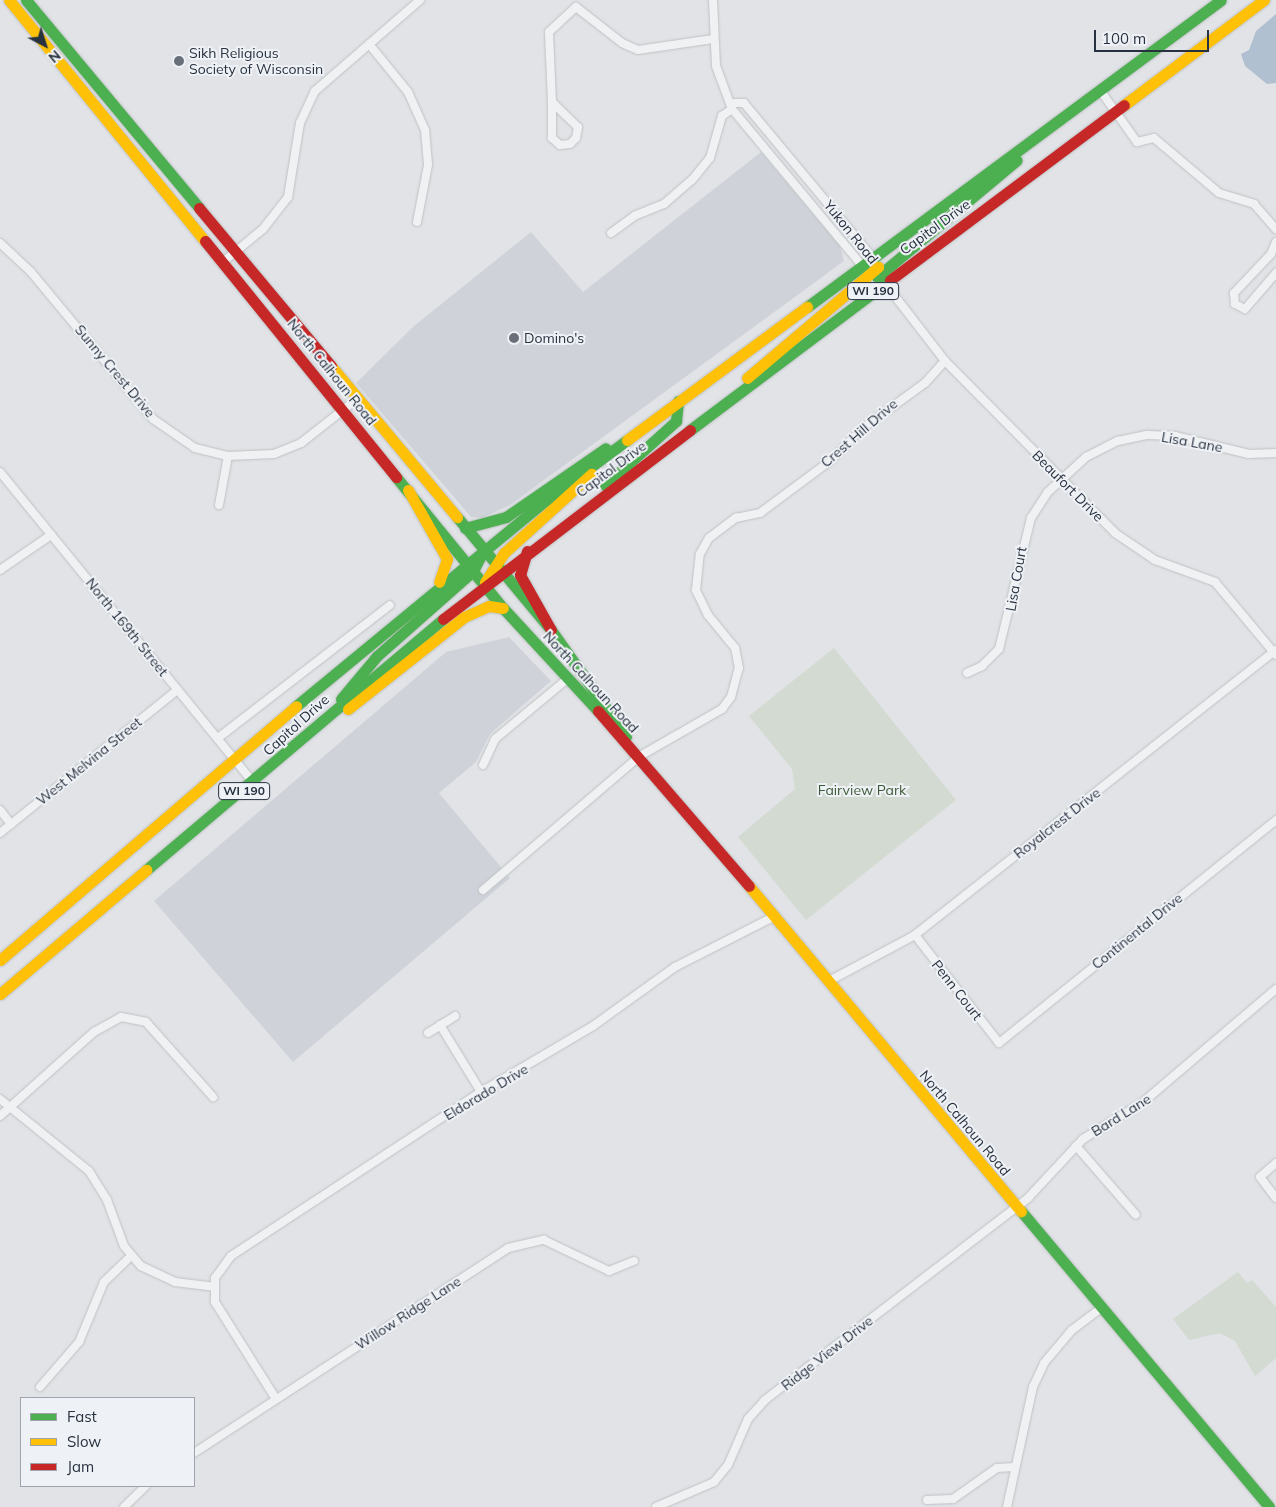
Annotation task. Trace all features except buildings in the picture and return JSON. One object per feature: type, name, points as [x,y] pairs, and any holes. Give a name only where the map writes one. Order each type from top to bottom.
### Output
[{"type":"main road","name":"North Calhoun Road","points":[[9,0],[503,608],[566,680],[640,756],[1269,1507]]},
{"type":"main road","name":"North Calhoun Road","points":[[26,0],[551,630],[640,756]]},
{"type":"main road","points":[[878,271],[952,218],[1061,119],[1221,0]]},
{"type":"main road","points":[[1234,23],[1258,0]]},
{"type":"main road","name":"Capitol Drive","points":[[498,567],[527,551],[709,414],[802,329],[878,271],[1116,113],[1264,0]]},
{"type":"main road","name":"Capitol Drive","points":[[484,550],[643,427],[862,266],[878,271]]},
{"type":"main road","points":[[588,504],[622,466],[676,421],[678,401]]},
{"type":"main road","points":[[465,528],[506,517],[578,463],[643,427]]},
{"type":"main road","points":[[484,584],[498,567],[619,446]]},
{"type":"main road","points":[[408,490],[447,559],[446,572],[433,590]]},
{"type":"main road","points":[[329,715],[377,656],[470,567],[484,550]]},
{"type":"main road","points":[[527,551],[520,576],[551,630]]},
{"type":"main road","name":"Capitol Drive","points":[[0,960],[433,590],[470,567]]},
{"type":"main road","name":"Capitol Drive","points":[[0,994],[254,783],[329,715],[484,584]]},
{"type":"main road","points":[[286,755],[464,617],[489,606],[503,608]]},
{"type":"street","points":[[223,262],[268,224],[288,197],[300,123],[308,101],[324,81],[420,0]]},
{"type":"street","name":"Yukon Road","points":[[713,0],[713,39],[718,80],[732,106],[862,266]]},
{"type":"street","points":[[552,102],[578,128],[576,138],[570,144],[560,145],[552,138],[548,32],[577,3],[622,43],[638,50],[713,39]]},
{"type":"street","points":[[369,44],[410,96],[425,130],[428,165],[417,222]]},
{"type":"street","points":[[1100,90],[1137,142],[1154,138],[1219,193],[1254,204],[1276,229]]},
{"type":"street","name":"Yukon Road","points":[[732,106],[744,104],[878,271]]},
{"type":"street","points":[[611,233],[634,216],[664,204],[692,180],[710,158],[722,116],[732,106]]},
{"type":"street","points":[[1276,242],[1274,256],[1234,294],[1235,304],[1246,309],[1276,273]]},
{"type":"street","name":"Sunny Crest Drive","points":[[0,243],[31,272],[153,419],[186,444],[228,456],[288,449],[357,399]]},
{"type":"street","name":"Beaufort Drive","points":[[878,271],[945,361],[1062,480],[1141,553],[1215,582],[1275,652]]},
{"type":"street","name":"Crest Hill Drive","points":[[483,890],[640,756],[676,732],[715,715],[731,697],[739,679],[735,648],[708,615],[696,590],[700,554],[709,538],[736,518],[760,513],[830,461],[863,428],[925,383],[945,361]]},
{"type":"street","name":"Lisa Lane","points":[[1062,480],[1086,457],[1118,440],[1147,435],[1181,437],[1249,454],[1276,453]]},
{"type":"street","points":[[219,505],[228,456]]},
{"type":"street","name":"North 169th Street","points":[[0,472],[254,783]]},
{"type":"street","name":"Lisa Court","points":[[967,674],[999,649],[1010,618],[1025,532],[1048,492],[1062,480]]},
{"type":"street","points":[[0,570],[51,535]]},
{"type":"street","points":[[218,738],[390,605]]},
{"type":"street","name":"Royalcrest Drive","points":[[829,981],[915,935],[1275,652]]},
{"type":"street","points":[[483,764],[495,739],[566,680]]},
{"type":"street","name":"West Melvina Street","points":[[0,833],[177,690]]},
{"type":"street","points":[[0,810],[11,824]]},
{"type":"street","name":"Continental Drive","points":[[999,1043],[1276,820]]},
{"type":"street","name":"Eldorado Drive","points":[[214,1287],[224,1263],[239,1250],[481,1092],[580,1035],[675,967],[775,916]]},
{"type":"street","name":"Penn Court","points":[[915,935],[999,1043]]},
{"type":"street","name":"Bard Lane","points":[[1016,1206],[1037,1190],[1076,1146],[1142,1104],[1276,989]]},
{"type":"street","points":[[428,1033],[454,1016]]},
{"type":"street","points":[[0,1116],[94,1032],[121,1017],[146,1022],[213,1097]]},
{"type":"street","points":[[440,1026],[481,1092]]},
{"type":"street","points":[[0,1099],[89,1171],[131,1256],[166,1280],[214,1287],[222,1317],[276,1399]]},
{"type":"street","points":[[1076,1146],[1136,1215]]},
{"type":"street","points":[[1276,1163],[1260,1177],[1276,1198]]},
{"type":"street","name":"Ridge View Drive","points":[[656,1507],[714,1482],[728,1465],[748,1419],[765,1400],[1016,1206]]},
{"type":"street","name":"Willow Ridge Lane","points":[[195,1452],[495,1256],[524,1242],[557,1244],[599,1270],[620,1270],[634,1261]]},
{"type":"street","points":[[40,1387],[79,1342],[104,1282],[131,1256]]},
{"type":"street","points":[[1007,1507],[1014,1466],[1044,1363],[1066,1335],[1101,1308]]},
{"type":"street","points":[[927,1500],[952,1498],[997,1468],[1014,1466]]},
{"type":"street","points":[[124,1507],[145,1487]]},
{"type":"shaded area","points":[[761,152],[840,246],[844,261],[510,505],[482,518],[471,517],[356,383],[414,326],[531,232],[583,292]]},
{"type":"shaded area","points":[[509,637],[551,681],[490,734],[476,762],[439,793],[510,878],[293,1062],[154,901],[446,652]]},
{"type":"green space","name":"Fairview Park","points":[[834,648],[956,800],[806,920],[738,837],[795,789],[792,769],[749,716]]},
{"type":"green space","points":[[1238,1272],[1247,1283],[1252,1280],[1276,1307],[1276,1358],[1255,1376],[1235,1341],[1220,1333],[1189,1340],[1173,1319]]},
{"type":"water","points":[[1276,14],[1276,83],[1267,84],[1245,66],[1241,54],[1249,50],[1256,31]]},
{"type":"traffic: fast","points":[[26,0],[199,208]]},
{"type":"traffic: fast","points":[[807,307],[1221,0]]},
{"type":"traffic: fast","points":[[877,277],[1017,160]]},
{"type":"traffic: fast","points":[[690,430],[890,280]]},
{"type":"traffic: fast","points":[[605,485],[676,421],[678,401]]},
{"type":"traffic: fast","points":[[296,706],[546,500],[627,440]]},
{"type":"traffic: fast","points":[[465,528],[506,517],[606,448]]},
{"type":"traffic: fast","points":[[396,477],[503,608],[598,711]]},
{"type":"traffic: fast","points":[[457,517],[551,630],[626,736]]},
{"type":"traffic: fast","points":[[341,699],[377,656],[473,571],[481,555]]},
{"type":"traffic: fast","points":[[146,870],[443,619]]},
{"type":"traffic: fast","points":[[1021,1211],[1269,1507]]},
{"type":"traffic: slow","points":[[9,0],[205,241]]},
{"type":"traffic: slow","points":[[1124,105],[1264,0]]},
{"type":"traffic: slow","points":[[747,378],[878,267]]},
{"type":"traffic: slow","points":[[627,440],[807,307]]},
{"type":"traffic: slow","points":[[331,366],[457,517]]},
{"type":"traffic: slow","points":[[485,582],[504,553],[591,474]]},
{"type":"traffic: slow","points":[[408,490],[447,559],[439,582]]},
{"type":"traffic: slow","points":[[348,709],[464,617],[489,606],[503,608]]},
{"type":"traffic: slow","points":[[0,960],[296,706]]},
{"type":"traffic: slow","points":[[0,994],[146,870]]},
{"type":"traffic: slow","points":[[749,886],[1021,1211]]},
{"type":"traffic: jam","points":[[890,280],[1124,105]]},
{"type":"traffic: jam","points":[[199,208],[331,366]]},
{"type":"traffic: jam","points":[[205,241],[396,477]]},
{"type":"traffic: jam","points":[[443,619],[690,430]]},
{"type":"traffic: jam","points":[[527,551],[520,575],[551,630]]},
{"type":"traffic: jam","points":[[598,711],[749,886]]},
{"type":"place","name":"Sikh Religious Society of Wisconsin","points":[[179,61]]},
{"type":"place","name":"Domino's","points":[[514,338]]}]
